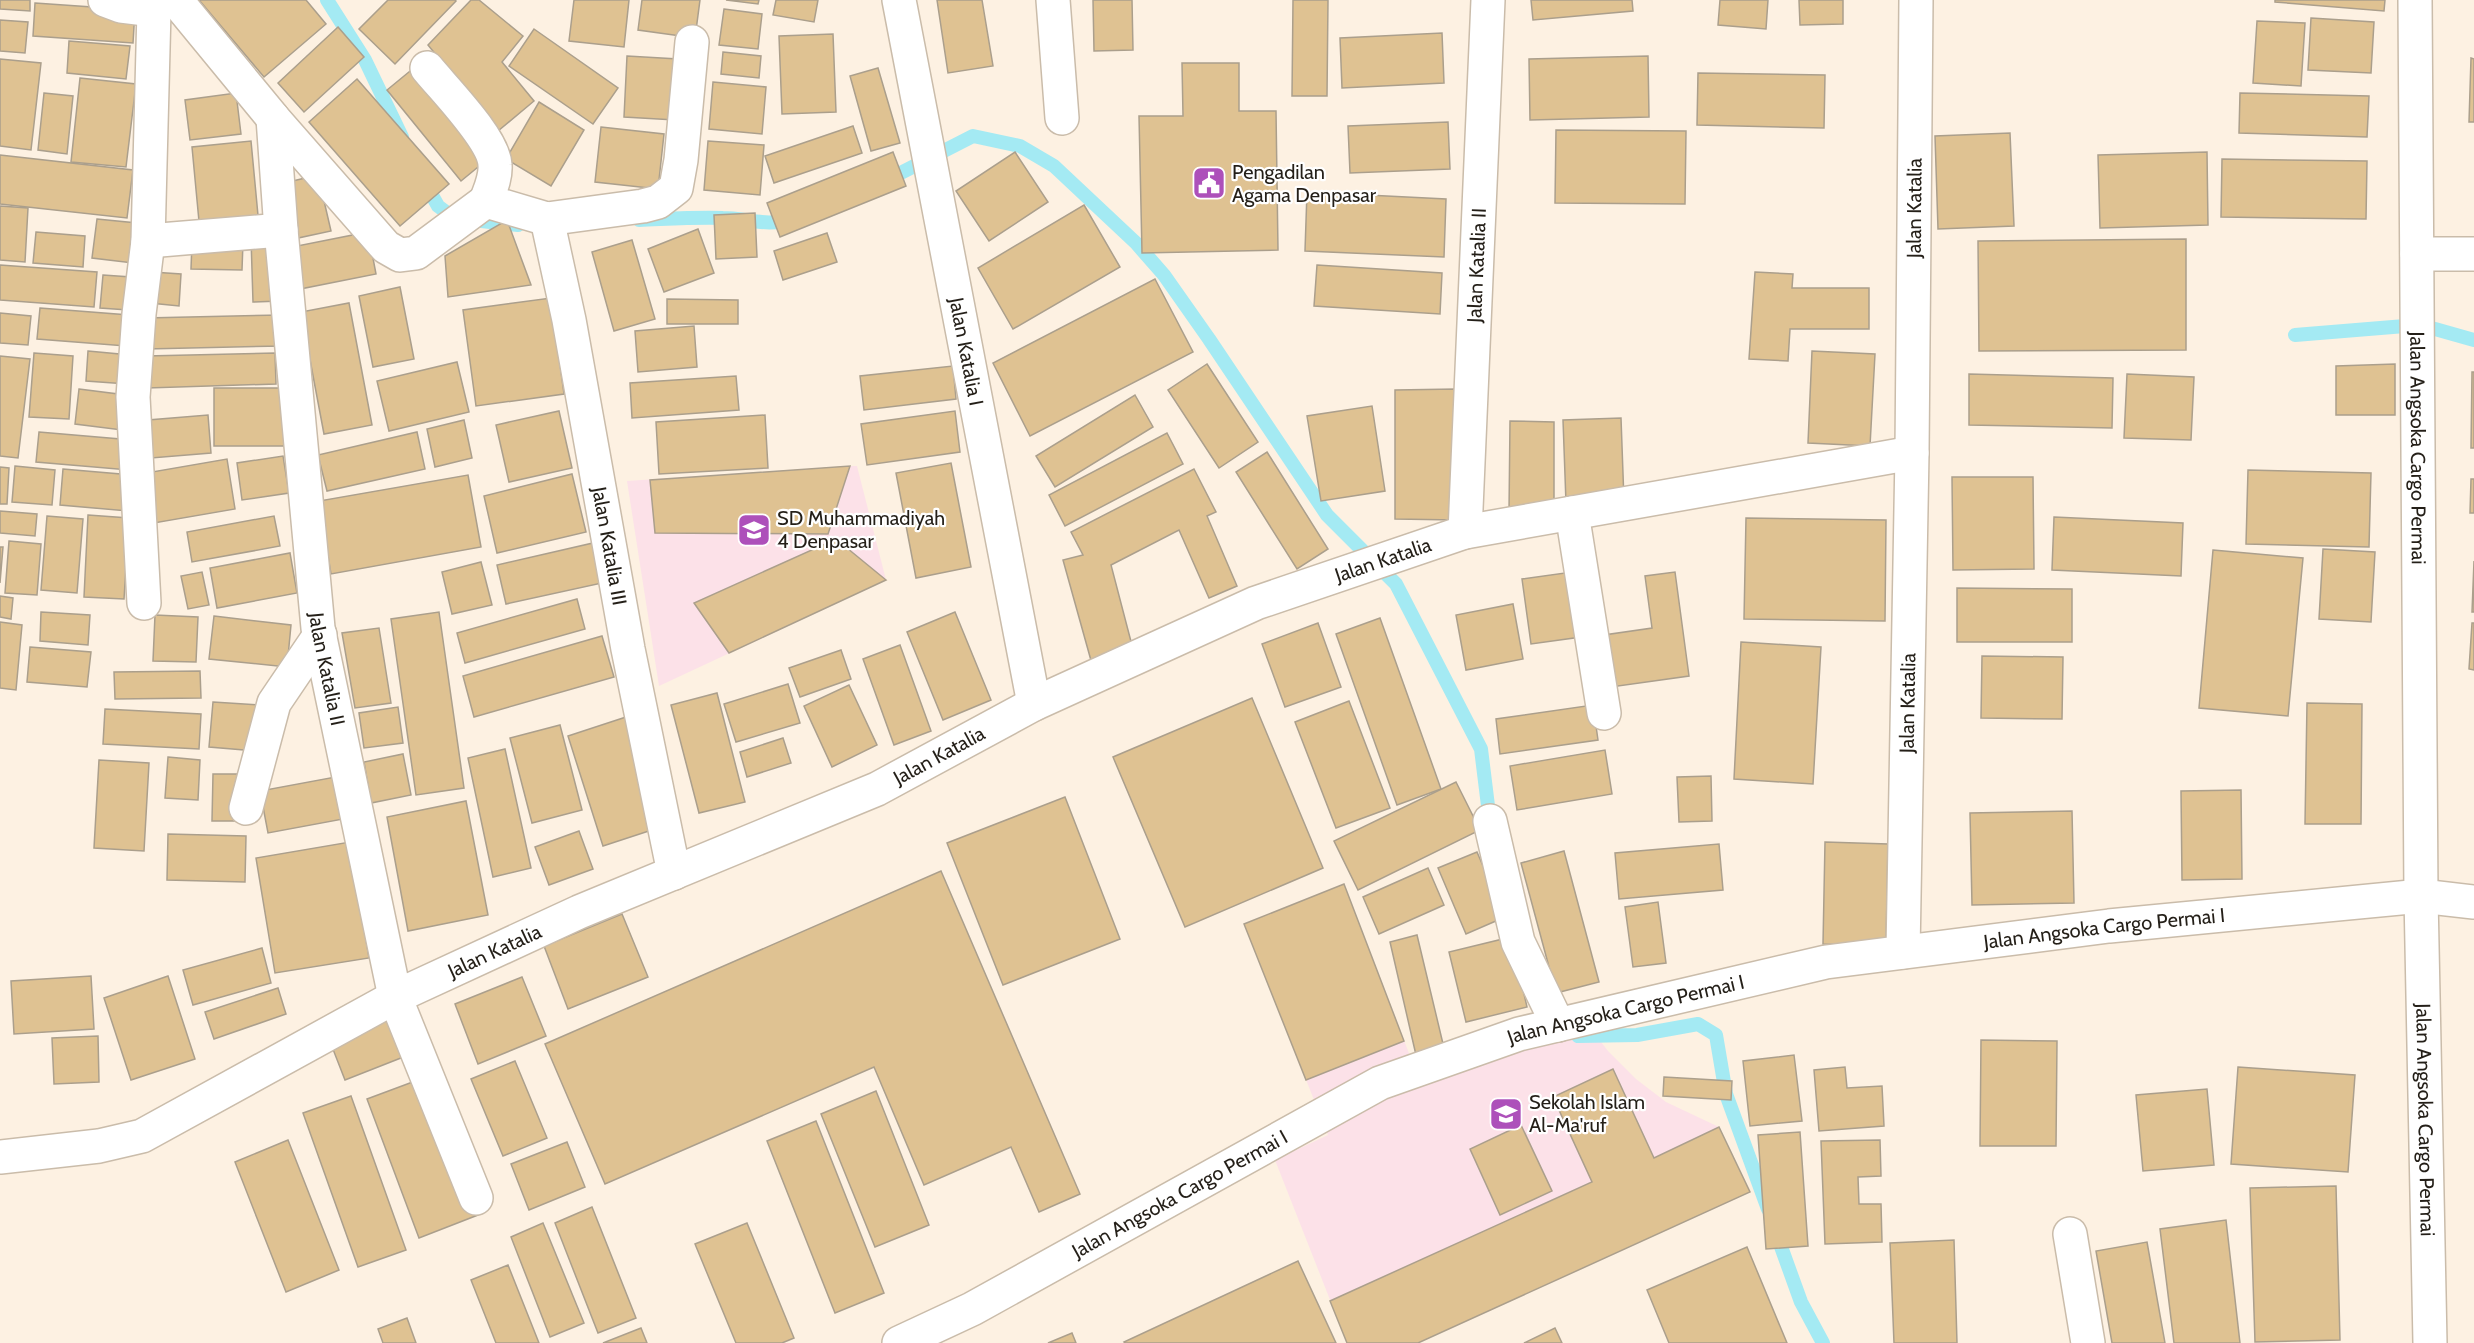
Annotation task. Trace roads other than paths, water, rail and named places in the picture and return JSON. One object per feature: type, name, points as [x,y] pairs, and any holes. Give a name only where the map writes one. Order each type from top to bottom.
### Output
[{"type":"street","points":[[105,0],[122,6],[163,3]]},
{"type":"street","name":"Jalan Katalia I","points":[[899,0],[1034,704]]},
{"type":"street","points":[[1053,0],[1062,118]]},
{"type":"street","name":"Jalan Katalia II","points":[[1465,532],[1488,0]]},
{"type":"street","name":"Jalan Katalia","points":[[1903,952],[1912,453],[1916,0]]},
{"type":"street","name":"Jalan Angsoka Cargo Permai","points":[[2415,0],[2421,896],[2430,1343]]},
{"type":"street","points":[[163,3],[273,118],[386,247],[400,255],[416,253],[486,201],[494,178],[495,164],[489,144],[427,68]]},
{"type":"street","points":[[144,603],[133,396],[139,314],[148,241],[163,3]]},
{"type":"street","points":[[486,201],[547,219],[644,206],[658,202],[676,188],[681,160],[692,42]]},
{"type":"street","name":"Jalan Katalia II","points":[[273,118],[281,230],[320,635],[395,997],[476,1198]]},
{"type":"street","name":"Jalan Katalia III","points":[[547,219],[569,320],[628,649],[674,873]]},
{"type":"street","points":[[148,241],[281,230]]},
{"type":"street","points":[[2417,254],[2474,254]]},
{"type":"street","name":"Jalan Katalia","points":[[0,1157],[99,1146],[142,1136],[395,997],[579,912],[877,789],[1034,704],[1256,603],[1465,532],[1912,453]]},
{"type":"street","points":[[1572,513],[1604,713]]},
{"type":"street","points":[[246,808],[274,704],[320,635]]},
{"type":"street","points":[[1490,821],[1518,942],[1558,1024]]},
{"type":"street","points":[[2421,896],[2474,902]]},
{"type":"street","name":"Jalan Angsoka Cargo Permai I","points":[[899,1343],[972,1309],[1380,1083],[1519,1034],[1826,962],[2109,926],[2421,896]]},
{"type":"street","points":[[2070,1234],[2088,1343]]},
{"type":"waterway","points":[[327,0],[365,60],[402,137]]},
{"type":"waterway","points":[[885,181],[973,136],[1020,146],[1054,166],[1136,243],[1164,275],[1209,339],[1327,515],[1396,584],[1481,749],[1490,822]]},
{"type":"waterway","points":[[424,181],[438,206],[454,218],[518,225]]},
{"type":"waterway","points":[[639,220],[732,218],[775,222],[792,218]]},
{"type":"waterway","points":[[2295,335],[2405,326],[2435,329],[2474,340]]},
{"type":"waterway","points":[[1572,1027],[1578,1036],[1637,1035],[1698,1024],[1716,1035],[1726,1094],[1768,1209]]},
{"type":"waterway","points":[[1775,1230],[1801,1302],[1823,1343]]},
{"type":"place","name":"Pengadilan Agama Denpasar","points":[[1209,183]]},
{"type":"place","name":"SD Muhammadiyah 4 Denpasar","points":[[754,530]]},
{"type":"place","name":"Sekolah Islam Al-Ma'ruf","points":[[1506,1114]]}]
